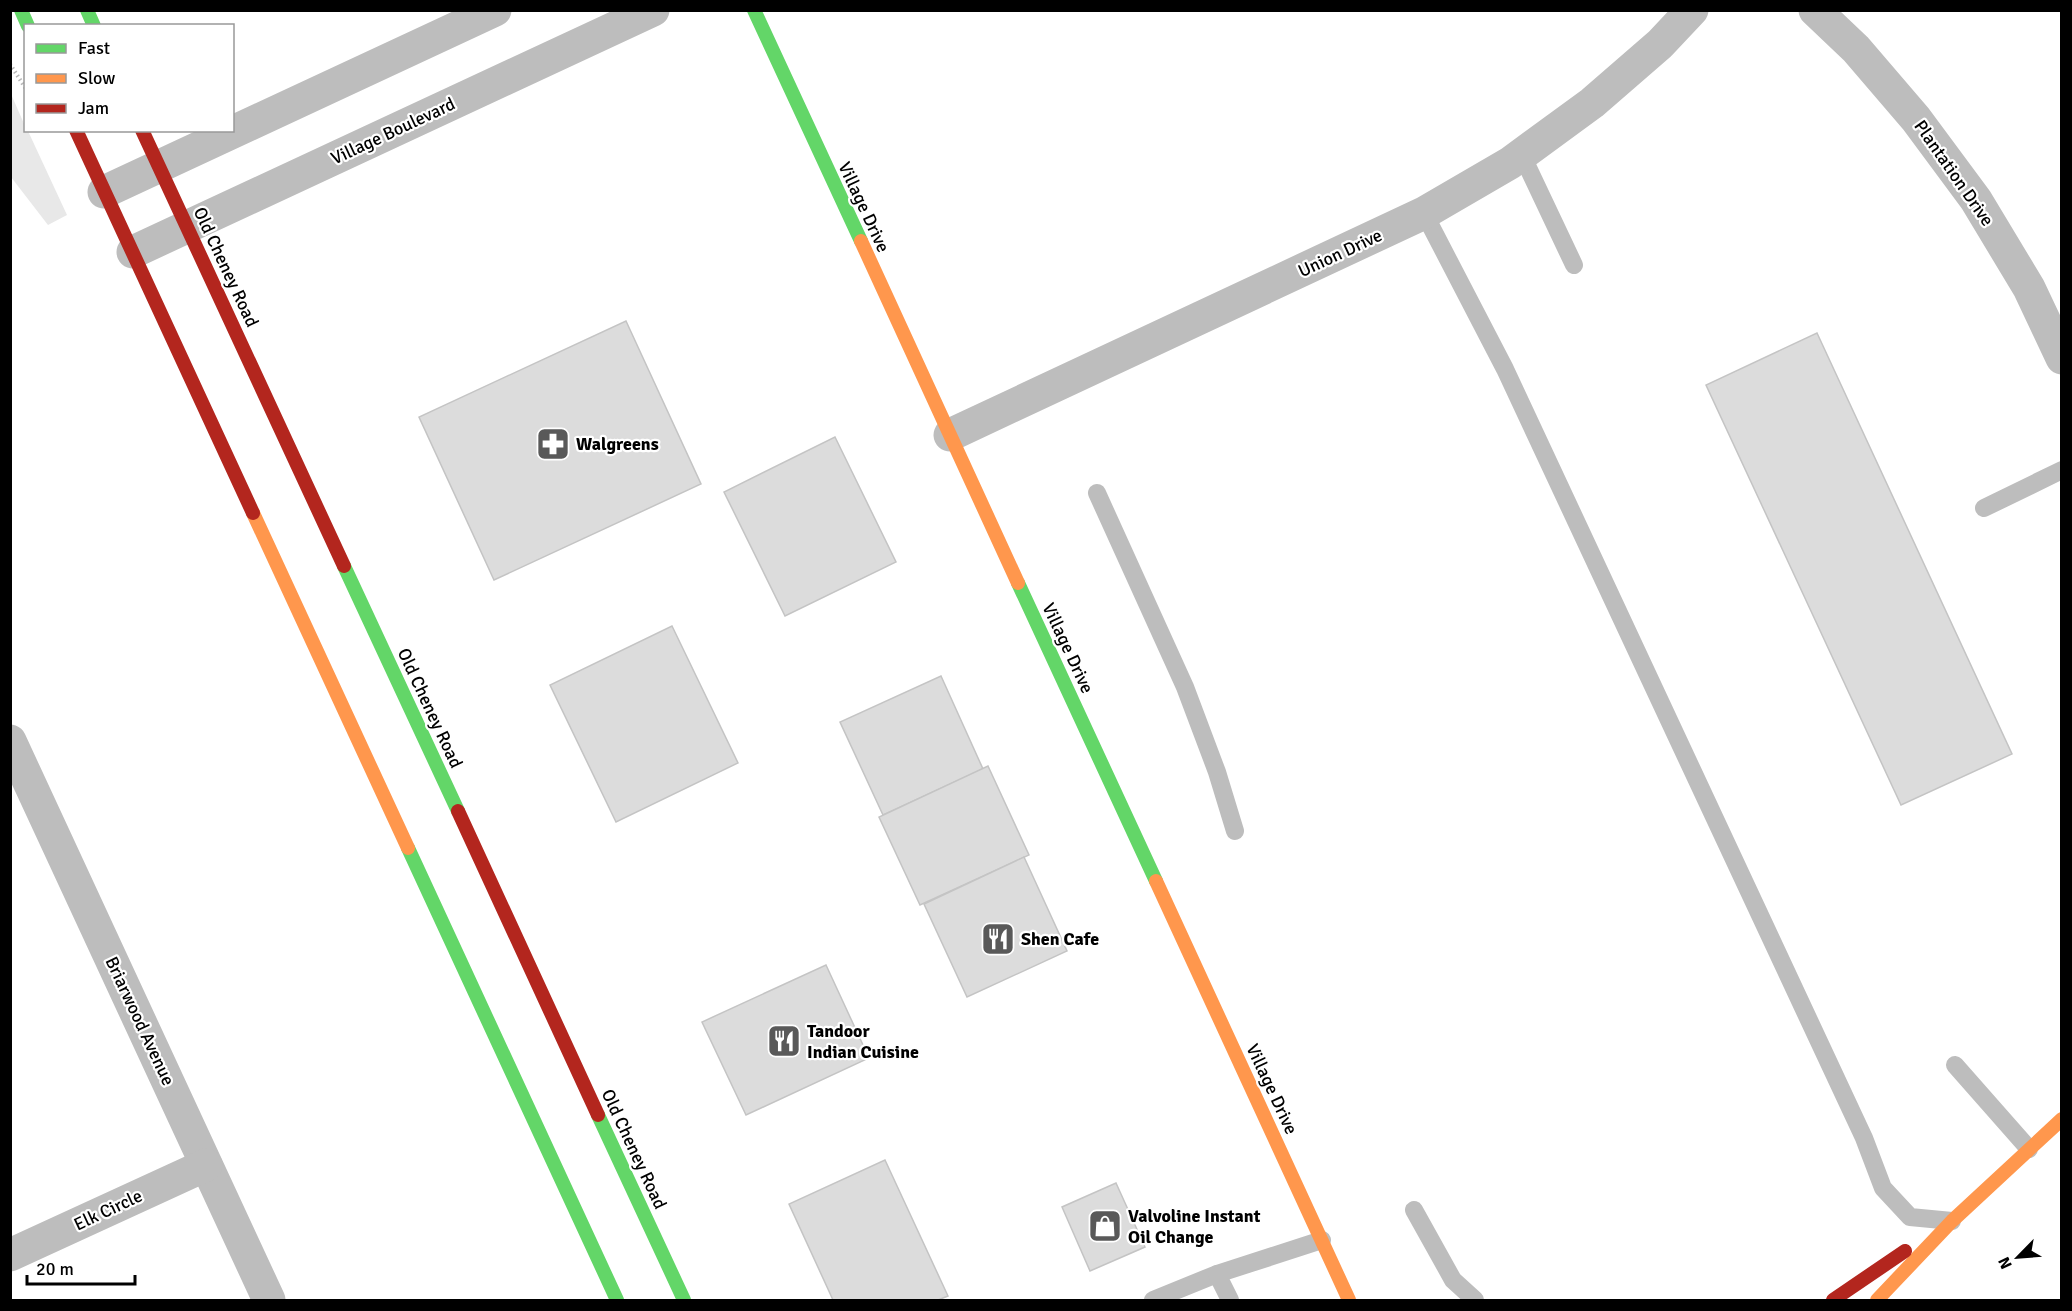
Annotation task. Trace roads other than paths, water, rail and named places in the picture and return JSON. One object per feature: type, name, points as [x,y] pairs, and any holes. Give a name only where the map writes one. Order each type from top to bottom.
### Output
[{"type":"main road","points":[[21,10],[27,24]]},
{"type":"main road","points":[[87,10],[93,24]]},
{"type":"main road","name":"Village Drive","points":[[754,10],[1349,1300]]},
{"type":"main road","points":[[77,132],[617,1300]]},
{"type":"main road","name":"Old Cheney Road","points":[[143,132],[684,1300]]},
{"type":"main road","points":[[1877,1300],[1952,1221],[2061,1119]]},
{"type":"main road","points":[[1836,1300],[1858,1282],[1952,1221]]},
{"type":"street","points":[[234,132],[495,10]]},
{"type":"street","name":"Village Boulevard","points":[[133,252],[653,10]]},
{"type":"street","name":"Union Drive","points":[[950,435],[1424,213],[1522,155],[1592,104],[1660,44],[1692,10]]},
{"type":"street","name":"Plantation Drive","points":[[1815,10],[1864,58],[1916,119],[1976,200],[2029,288],[2061,358]]},
{"type":"street","points":[[104,192],[234,132]]},
{"type":"street","name":"Briarwood Avenue","points":[[10,741],[269,1300]]},
{"type":"street","name":"Elk Circle","points":[[10,1255],[206,1165]]},
{"type":"lane","points":[[1522,155],[1574,265]]},
{"type":"lane","points":[[1424,213],[1505,369],[1858,1127],[1883,1188],[1910,1217],[1952,1221]]},
{"type":"lane","points":[[1984,508],[2061,470]]},
{"type":"lane","points":[[1097,493],[1185,687],[1235,831]]},
{"type":"lane","points":[[1955,1065],[2029,1149]]},
{"type":"lane","points":[[1414,1210],[1453,1280],[1475,1300]]},
{"type":"lane","points":[[1153,1300],[1217,1274],[1322,1240]]},
{"type":"lane","points":[[1217,1274],[1230,1300]]},
{"type":"place","name":"Walgreens","points":[[553,444]]},
{"type":"place","name":"Shen Cafe","points":[[998,939]]},
{"type":"place","name":"Tandoor Indian Cuisine","points":[[784,1041]]},
{"type":"place","name":"Valvoline Instant Oil Change","points":[[1105,1226]]}]
